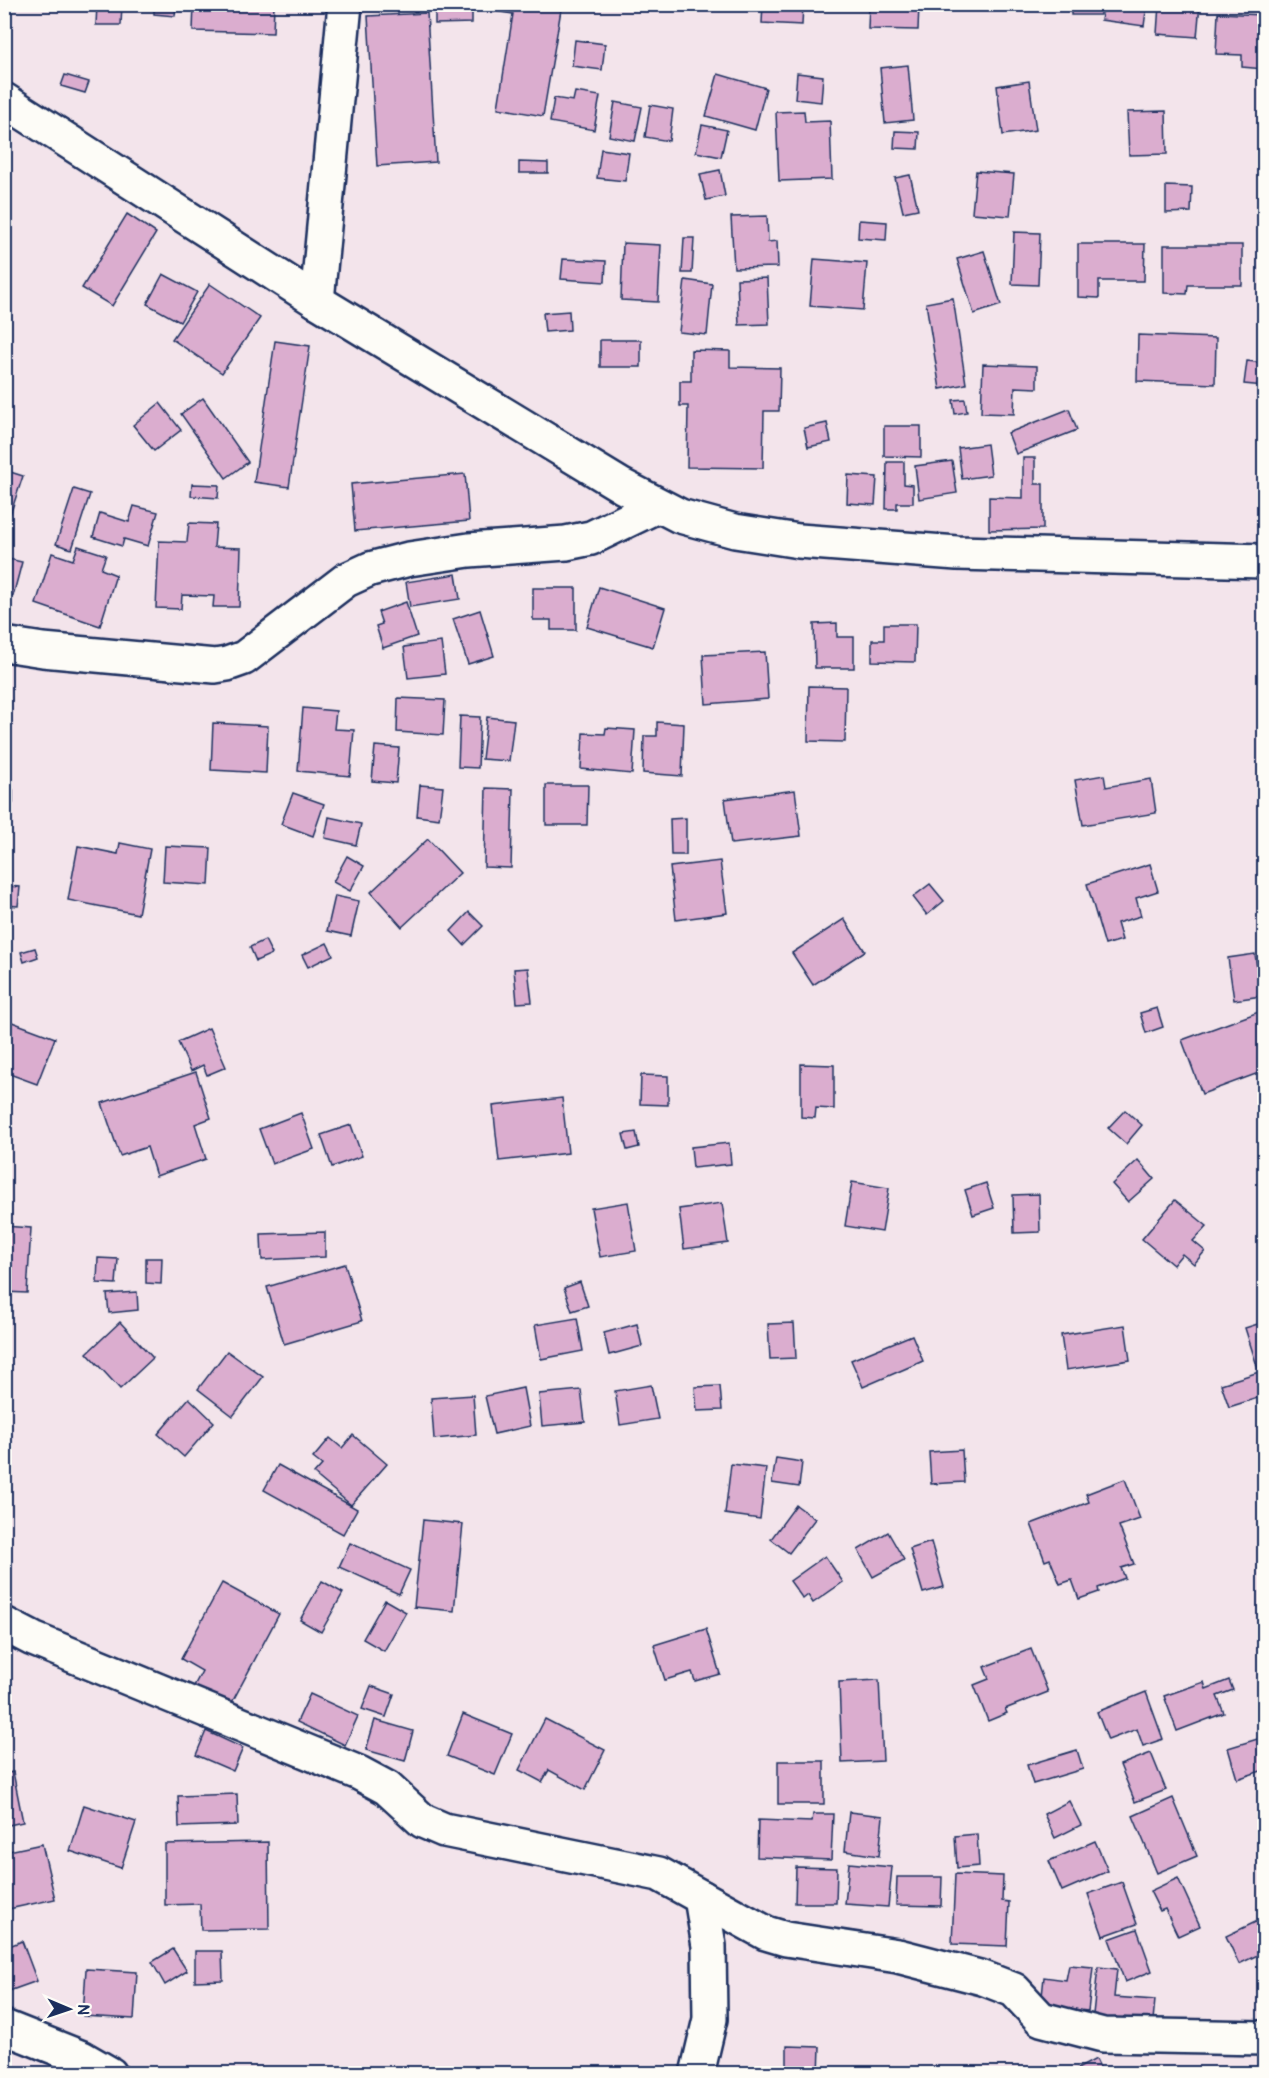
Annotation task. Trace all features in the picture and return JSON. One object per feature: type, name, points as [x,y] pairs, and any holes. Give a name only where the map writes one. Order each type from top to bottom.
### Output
[{"type":"street","points":[[317,301],[345,4]]},
{"type":"street","points":[[4,100],[317,301],[657,506],[680,516],[735,531],[799,541],[957,553],[1264,561]]},
{"type":"street","points":[[4,644],[43,650],[215,666],[227,664],[244,658],[346,580],[370,569],[409,559],[469,550],[583,540],[610,530],[657,506]]},
{"type":"street","points":[[4,1624],[33,1639],[359,1773],[387,1788],[423,1821],[444,1830],[659,1874],[766,1933],[786,1939],[898,1956],[983,1978],[1014,1990],[1041,2019],[1103,2035],[1264,2038]]},
{"type":"street","points":[[697,2073],[710,2019],[710,1946],[701,1897]]},
{"type":"street","points":[[4,2027],[82,2058],[110,2073]]},
{"type":"building","points":[[97,4],[122,4],[121,25],[96,25]]},
{"type":"building","points":[[154,4],[176,4],[175,16],[154,14]]},
{"type":"building","points":[[194,4],[274,4],[273,33],[193,31]]},
{"type":"building","points":[[435,4],[472,4],[472,23],[435,24]]},
{"type":"building","points":[[475,4],[562,4],[543,116],[498,108],[513,14],[474,8]]},
{"type":"building","points":[[763,4],[803,4],[802,25],[762,23]]},
{"type":"building","points":[[869,4],[919,4],[918,30],[868,29]]},
{"type":"building","points":[[1071,4],[1100,4],[1100,15],[1071,15]]},
{"type":"building","points":[[1104,4],[1147,4],[1144,26],[1101,20]]},
{"type":"building","points":[[1159,4],[1200,4],[1197,37],[1157,34]]},
{"type":"building","points":[[427,13],[436,162],[377,166],[368,16]]},
{"type":"building","points":[[1218,13],[1264,15],[1264,69],[1242,67],[1242,55],[1216,54]]},
{"type":"building","points":[[575,40],[605,44],[602,70],[572,66]]},
{"type":"building","points":[[908,65],[913,120],[885,123],[880,68]]},
{"type":"building","points":[[797,73],[823,76],[821,102],[795,99]]},
{"type":"building","points":[[718,74],[766,88],[755,130],[706,116]]},
{"type":"building","points":[[65,75],[89,82],[85,93],[61,86]]},
{"type":"building","points":[[1029,81],[1036,130],[1003,135],[997,86]]},
{"type":"building","points":[[575,92],[600,96],[594,130],[550,122],[554,98],[573,101]]},
{"type":"building","points":[[615,102],[642,107],[635,141],[609,136]]},
{"type":"building","points":[[650,105],[673,109],[669,141],[645,137]]},
{"type":"building","points":[[804,111],[805,122],[830,121],[832,179],[779,181],[776,112]]},
{"type":"building","points":[[1166,111],[1167,154],[1129,155],[1127,112]]},
{"type":"building","points":[[702,125],[727,130],[721,157],[696,152]]},
{"type":"building","points":[[895,131],[919,132],[918,149],[894,148]]},
{"type":"building","points":[[601,149],[629,153],[625,181],[597,178]]},
{"type":"building","points":[[519,162],[548,163],[548,173],[519,173]]},
{"type":"building","points":[[720,170],[725,196],[706,200],[700,174]]},
{"type":"building","points":[[976,171],[1014,174],[1010,216],[972,213]]},
{"type":"building","points":[[910,175],[918,209],[903,212],[895,178]]},
{"type":"building","points":[[1166,186],[1192,187],[1191,212],[1166,213]]},
{"type":"building","points":[[127,214],[156,233],[112,306],[82,288]]},
{"type":"building","points":[[767,216],[768,242],[777,241],[778,267],[734,268],[731,217]]},
{"type":"building","points":[[859,220],[887,222],[886,240],[858,238]]},
{"type":"building","points":[[1014,232],[1040,233],[1038,285],[1012,284]]},
{"type":"building","points":[[684,238],[694,238],[692,273],[682,273]]},
{"type":"building","points":[[623,243],[661,245],[658,302],[621,300]]},
{"type":"building","points":[[1078,244],[1145,244],[1144,281],[1099,281],[1099,298],[1078,297]]},
{"type":"building","points":[[1164,245],[1242,245],[1242,285],[1188,285],[1187,294],[1164,293]]},
{"type":"building","points":[[984,251],[1001,305],[974,314],[957,259]]},
{"type":"building","points":[[563,259],[606,261],[605,282],[561,279]]},
{"type":"building","points":[[814,259],[867,263],[863,310],[810,306]]},
{"type":"building","points":[[163,274],[197,292],[180,322],[147,304]]},
{"type":"building","points":[[767,278],[769,324],[739,325],[737,279]]},
{"type":"building","points":[[685,280],[712,284],[707,335],[679,332]]},
{"type":"building","points":[[210,284],[260,318],[222,373],[172,339]]},
{"type":"building","points":[[953,298],[966,384],[940,389],[926,303]]},
{"type":"building","points":[[569,311],[570,330],[545,332],[543,313]]},
{"type":"building","points":[[1138,335],[1216,338],[1215,384],[1137,381]]},
{"type":"building","points":[[600,340],[641,340],[641,367],[600,367]]},
{"type":"building","points":[[275,341],[310,346],[289,487],[254,482]]},
{"type":"building","points":[[691,350],[730,351],[730,367],[780,368],[779,411],[764,411],[763,468],[687,467],[688,406],[680,406],[680,381],[691,381]]},
{"type":"building","points":[[1247,361],[1264,363],[1264,386],[1244,384]]},
{"type":"building","points":[[983,364],[1037,366],[1037,388],[1015,387],[1014,414],[981,413]]},
{"type":"building","points":[[203,398],[248,462],[226,478],[181,414]]},
{"type":"building","points":[[965,399],[967,412],[955,414],[953,400]]},
{"type":"building","points":[[160,403],[181,430],[154,451],[133,425]]},
{"type":"building","points":[[1069,409],[1077,430],[1016,454],[1008,433]]},
{"type":"building","points":[[827,423],[831,442],[808,447],[804,428]]},
{"type":"building","points":[[884,426],[921,426],[921,457],[884,456]]},
{"type":"building","points":[[987,444],[991,475],[962,479],[958,448]]},
{"type":"building","points":[[1023,458],[1035,458],[1035,484],[1043,484],[1043,529],[989,530],[989,497],[1023,498]]},
{"type":"building","points":[[952,461],[957,493],[919,499],[915,466]]},
{"type":"building","points":[[887,462],[904,462],[904,484],[913,485],[913,503],[897,503],[897,509],[886,509]]},
{"type":"building","points":[[4,470],[23,476],[8,521],[4,519]]},
{"type":"building","points":[[465,474],[469,521],[355,531],[351,484]]},
{"type":"building","points":[[848,475],[877,477],[875,505],[847,503]]},
{"type":"building","points":[[192,484],[219,485],[218,498],[191,496]]},
{"type":"building","points":[[74,489],[90,494],[72,549],[56,544]]},
{"type":"building","points":[[134,506],[158,512],[148,546],[124,539],[122,546],[93,537],[100,513],[129,522]]},
{"type":"building","points":[[189,523],[216,524],[214,547],[241,548],[239,607],[213,607],[214,596],[182,595],[181,609],[156,608],[159,541],[187,542]]},
{"type":"building","points":[[78,546],[106,555],[101,569],[116,575],[100,626],[36,604],[52,553],[73,560]]},
{"type":"building","points":[[4,558],[22,562],[13,596],[4,594]]},
{"type":"building","points":[[456,574],[460,599],[410,607],[406,582]]},
{"type":"building","points":[[599,587],[665,608],[653,647],[587,627]]},
{"type":"building","points":[[533,588],[576,588],[576,630],[551,630],[551,620],[533,620]]},
{"type":"building","points":[[406,602],[417,636],[383,648],[376,626],[382,624],[378,612]]},
{"type":"building","points":[[480,610],[494,656],[468,664],[453,619]]},
{"type":"building","points":[[837,623],[837,637],[854,637],[854,668],[815,668],[814,624]]},
{"type":"building","points":[[884,624],[916,624],[915,662],[872,661],[872,640],[884,640]]},
{"type":"building","points":[[441,642],[445,674],[408,678],[404,647]]},
{"type":"building","points":[[765,652],[768,699],[706,704],[703,655]]},
{"type":"building","points":[[809,686],[846,687],[845,742],[808,741]]},
{"type":"building","points":[[398,698],[445,700],[443,735],[397,732]]},
{"type":"building","points":[[303,708],[336,711],[334,729],[354,730],[350,776],[298,771]]},
{"type":"building","points":[[460,716],[480,717],[478,768],[458,767]]},
{"type":"building","points":[[487,717],[514,720],[509,761],[482,759]]},
{"type":"building","points":[[657,722],[684,724],[682,776],[643,773],[644,736],[657,736]]},
{"type":"building","points":[[213,723],[268,726],[266,773],[211,770]]},
{"type":"building","points":[[606,728],[635,730],[632,774],[581,769],[583,733],[605,734]]},
{"type":"building","points":[[375,746],[399,748],[396,783],[372,781]]},
{"type":"building","points":[[1104,775],[1106,787],[1151,779],[1156,813],[1083,825],[1075,780]]},
{"type":"building","points":[[420,785],[443,787],[439,819],[417,816]]},
{"type":"building","points":[[546,785],[588,785],[587,825],[546,825]]},
{"type":"building","points":[[486,788],[513,789],[511,868],[484,867]]},
{"type":"building","points":[[4,790],[13,790],[13,803],[4,803]]},
{"type":"building","points":[[795,790],[801,836],[731,844],[725,799]]},
{"type":"building","points":[[293,793],[324,804],[313,836],[281,824]]},
{"type":"building","points":[[329,817],[361,824],[356,845],[325,838]]},
{"type":"building","points":[[686,818],[686,855],[671,855],[670,819]]},
{"type":"building","points":[[428,839],[460,873],[402,927],[371,892]]},
{"type":"building","points":[[120,843],[150,849],[138,914],[68,900],[78,846],[118,854]]},
{"type":"building","points":[[165,846],[211,848],[209,885],[163,882]]},
{"type":"building","points":[[347,856],[364,866],[350,891],[333,882]]},
{"type":"building","points":[[720,861],[727,913],[676,920],[670,867]]},
{"type":"building","points":[[1150,864],[1158,891],[1136,898],[1141,916],[1117,923],[1122,940],[1105,945],[1087,884]]},
{"type":"building","points":[[930,884],[944,901],[927,915],[913,897]]},
{"type":"building","points":[[6,886],[20,887],[18,906],[5,905]]},
{"type":"building","points":[[335,896],[359,901],[351,936],[327,931]]},
{"type":"building","points":[[469,912],[483,926],[464,945],[451,931]]},
{"type":"building","points":[[844,919],[865,951],[813,985],[792,953]]},
{"type":"building","points":[[265,940],[272,954],[256,961],[250,947]]},
{"type":"building","points":[[327,943],[333,955],[308,967],[302,955]]},
{"type":"building","points":[[35,948],[38,957],[24,962],[21,952]]},
{"type":"building","points":[[1255,954],[1261,996],[1234,1000],[1228,958]]},
{"type":"building","points":[[528,968],[532,1002],[517,1003],[514,969]]},
{"type":"building","points":[[1157,1008],[1163,1027],[1146,1033],[1140,1013]]},
{"type":"building","points":[[1264,1010],[1264,1071],[1202,1094],[1182,1040]]},
{"type":"building","points":[[4,1019],[55,1038],[37,1084],[4,1072]]},
{"type":"building","points":[[209,1028],[226,1067],[207,1075],[203,1065],[191,1071],[178,1042]]},
{"type":"building","points":[[801,1064],[834,1065],[834,1109],[816,1108],[815,1118],[801,1117]]},
{"type":"building","points":[[196,1072],[211,1118],[195,1124],[206,1159],[156,1176],[147,1147],[120,1156],[102,1103]]},
{"type":"building","points":[[641,1075],[668,1076],[668,1105],[640,1104]]},
{"type":"building","points":[[562,1098],[568,1153],[499,1161],[493,1106]]},
{"type":"building","points":[[1125,1110],[1142,1125],[1126,1144],[1108,1128]]},
{"type":"building","points":[[301,1113],[314,1149],[272,1164],[259,1129]]},
{"type":"building","points":[[351,1125],[362,1156],[332,1167],[321,1135]]},
{"type":"building","points":[[636,1132],[639,1147],[627,1150],[623,1134]]},
{"type":"building","points":[[729,1143],[731,1164],[693,1168],[691,1147]]},
{"type":"building","points":[[1138,1160],[1154,1179],[1128,1202],[1112,1184]]},
{"type":"building","points":[[852,1182],[889,1188],[882,1232],[845,1226]]},
{"type":"building","points":[[986,1183],[994,1208],[973,1215],[965,1190]]},
{"type":"building","points":[[1039,1194],[1040,1232],[1014,1233],[1013,1195]]},
{"type":"building","points":[[1175,1200],[1207,1226],[1193,1241],[1205,1251],[1194,1264],[1182,1254],[1173,1265],[1142,1239]]},
{"type":"building","points":[[628,1202],[636,1251],[600,1257],[591,1208]]},
{"type":"building","points":[[722,1203],[728,1243],[684,1249],[679,1209]]},
{"type":"building","points":[[4,1226],[31,1228],[27,1293],[4,1292]]},
{"type":"building","points":[[325,1232],[325,1257],[262,1260],[261,1234]]},
{"type":"building","points":[[98,1258],[118,1259],[116,1284],[97,1283]]},
{"type":"building","points":[[146,1258],[162,1258],[161,1284],[146,1283]]},
{"type":"building","points":[[345,1264],[362,1321],[284,1344],[267,1287]]},
{"type":"building","points":[[580,1282],[588,1306],[572,1311],[564,1288]]},
{"type":"building","points":[[137,1292],[138,1310],[109,1313],[107,1294]]},
{"type":"building","points":[[577,1318],[583,1351],[541,1359],[535,1325]]},
{"type":"building","points":[[120,1322],[153,1358],[120,1389],[87,1353]]},
{"type":"building","points":[[1264,1322],[1264,1396],[1229,1407],[1221,1384],[1259,1372],[1245,1328]]},
{"type":"building","points":[[794,1323],[796,1358],[770,1359],[768,1324]]},
{"type":"building","points":[[637,1324],[642,1346],[609,1355],[604,1333]]},
{"type":"building","points":[[1125,1325],[1130,1360],[1066,1370],[1061,1335]]},
{"type":"building","points":[[912,1335],[923,1361],[863,1387],[851,1360]]},
{"type":"building","points":[[227,1351],[263,1377],[233,1416],[198,1389]]},
{"type":"building","points":[[651,1385],[658,1419],[620,1425],[615,1391]]},
{"type":"building","points":[[720,1386],[722,1410],[697,1411],[695,1387]]},
{"type":"building","points":[[523,1388],[530,1426],[494,1434],[485,1396]]},
{"type":"building","points":[[581,1390],[585,1422],[542,1426],[539,1394]]},
{"type":"building","points":[[473,1395],[476,1435],[434,1439],[431,1398]]},
{"type":"building","points":[[189,1398],[214,1422],[184,1457],[158,1434]]},
{"type":"building","points":[[353,1435],[387,1464],[351,1505],[314,1474],[322,1465],[313,1458],[330,1438],[342,1448]]},
{"type":"building","points":[[962,1450],[964,1482],[931,1484],[929,1452]]},
{"type":"building","points":[[776,1458],[802,1462],[799,1487],[772,1483]]},
{"type":"building","points":[[731,1464],[766,1468],[760,1519],[725,1514]]},
{"type":"building","points":[[278,1465],[357,1509],[343,1534],[264,1490]]},
{"type":"building","points":[[1125,1479],[1140,1519],[1119,1526],[1134,1564],[1121,1568],[1125,1578],[1098,1588],[1099,1592],[1079,1599],[1072,1580],[1060,1584],[1050,1559],[1045,1561],[1031,1524],[1089,1502],[1086,1494]]},
{"type":"building","points":[[796,1505],[815,1519],[789,1553],[771,1539]]},
{"type":"building","points":[[423,1520],[463,1524],[454,1611],[414,1607]]},
{"type":"building","points":[[888,1532],[904,1560],[873,1577],[858,1550]]},
{"type":"building","points":[[931,1542],[944,1587],[923,1593],[910,1549]]},
{"type":"building","points":[[350,1543],[410,1570],[399,1594],[339,1567]]},
{"type":"building","points":[[825,1556],[843,1582],[813,1603],[808,1595],[803,1599],[790,1581]]},
{"type":"building","points":[[322,1581],[343,1593],[321,1632],[300,1620]]},
{"type":"building","points":[[222,1583],[279,1614],[229,1708],[193,1688],[202,1671],[181,1659]]},
{"type":"building","points":[[385,1600],[406,1612],[384,1651],[363,1639]]},
{"type":"building","points":[[706,1629],[720,1674],[695,1681],[692,1672],[665,1680],[654,1645]]},
{"type":"building","points":[[1031,1649],[1048,1692],[1005,1709],[1007,1713],[988,1721],[974,1685],[989,1679],[984,1667]]},
{"type":"building","points":[[879,1680],[883,1761],[842,1763],[839,1682]]},
{"type":"building","points":[[1229,1680],[1233,1690],[1217,1696],[1224,1713],[1177,1731],[1164,1696],[1204,1682],[1206,1689]]},
{"type":"building","points":[[371,1686],[394,1694],[386,1717],[362,1709]]},
{"type":"building","points":[[1146,1692],[1163,1739],[1143,1746],[1137,1729],[1108,1740],[1097,1712]]},
{"type":"building","points":[[310,1694],[358,1716],[345,1745],[297,1722]]},
{"type":"building","points":[[463,1714],[512,1734],[495,1775],[447,1756]]},
{"type":"building","points":[[545,1719],[605,1750],[585,1790],[549,1770],[542,1782],[519,1770]]},
{"type":"building","points":[[375,1720],[413,1731],[405,1761],[366,1750]]},
{"type":"building","points":[[206,1731],[243,1748],[233,1771],[196,1755]]},
{"type":"building","points":[[1264,1737],[1264,1770],[1237,1779],[1228,1748]]},
{"type":"building","points":[[1077,1750],[1083,1769],[1033,1784],[1027,1765]]},
{"type":"building","points":[[1151,1753],[1166,1790],[1135,1802],[1120,1765]]},
{"type":"building","points":[[778,1761],[824,1761],[824,1804],[778,1804]]},
{"type":"building","points":[[13,1772],[23,1822],[4,1826],[4,1774]]},
{"type":"building","points":[[237,1794],[238,1825],[179,1827],[178,1796]]},
{"type":"building","points":[[1173,1798],[1197,1856],[1157,1873],[1133,1816]]},
{"type":"building","points":[[1069,1801],[1081,1825],[1055,1838],[1044,1814]]},
{"type":"building","points":[[84,1805],[136,1822],[121,1868],[70,1851]]},
{"type":"building","points":[[849,1812],[883,1816],[879,1856],[845,1851]]},
{"type":"building","points":[[813,1814],[833,1814],[831,1860],[757,1857],[758,1820],[812,1822]]},
{"type":"building","points":[[977,1834],[979,1866],[957,1868],[955,1836]]},
{"type":"building","points":[[1095,1841],[1108,1871],[1062,1891],[1049,1861]]},
{"type":"building","points":[[268,1842],[269,1929],[201,1930],[200,1904],[165,1905],[165,1844]]},
{"type":"building","points":[[42,1844],[55,1899],[4,1910],[4,1852]]},
{"type":"building","points":[[849,1863],[892,1867],[888,1907],[845,1904]]},
{"type":"building","points":[[796,1867],[837,1868],[836,1903],[795,1903]]},
{"type":"building","points":[[955,1874],[1003,1876],[1002,1901],[1009,1902],[1007,1946],[952,1944]]},
{"type":"building","points":[[897,1877],[942,1877],[941,1906],[896,1905]]},
{"type":"building","points":[[1178,1878],[1200,1926],[1178,1936],[1165,1909],[1160,1911],[1150,1891]]},
{"type":"building","points":[[1122,1882],[1137,1924],[1103,1936],[1088,1894]]},
{"type":"building","points":[[1264,1918],[1264,1952],[1239,1964],[1226,1936]]},
{"type":"building","points":[[1137,1929],[1152,1971],[1125,1982],[1109,1939]]},
{"type":"building","points":[[22,1941],[37,1981],[9,1991],[4,1981],[4,1948]]},
{"type":"building","points":[[173,1949],[187,1971],[165,1985],[152,1962]]},
{"type":"building","points":[[195,1951],[222,1951],[223,1980],[195,1981]]},
{"type":"building","points":[[1069,1965],[1093,1967],[1088,2011],[1041,2006],[1044,1977],[1066,1980]]},
{"type":"building","points":[[1098,1967],[1117,1969],[1114,1997],[1155,2000],[1152,2030],[1092,2024]]},
{"type":"building","points":[[86,1969],[137,1972],[134,2019],[83,2016]]},
{"type":"building","points":[[787,2046],[820,2047],[819,2074],[787,2074]]},
{"type":"building","points":[[1096,2059],[1103,2074],[1068,2074]]},
{"type":"building","points":[[748,2067],[782,2067],[782,2074],[748,2074]]}]
